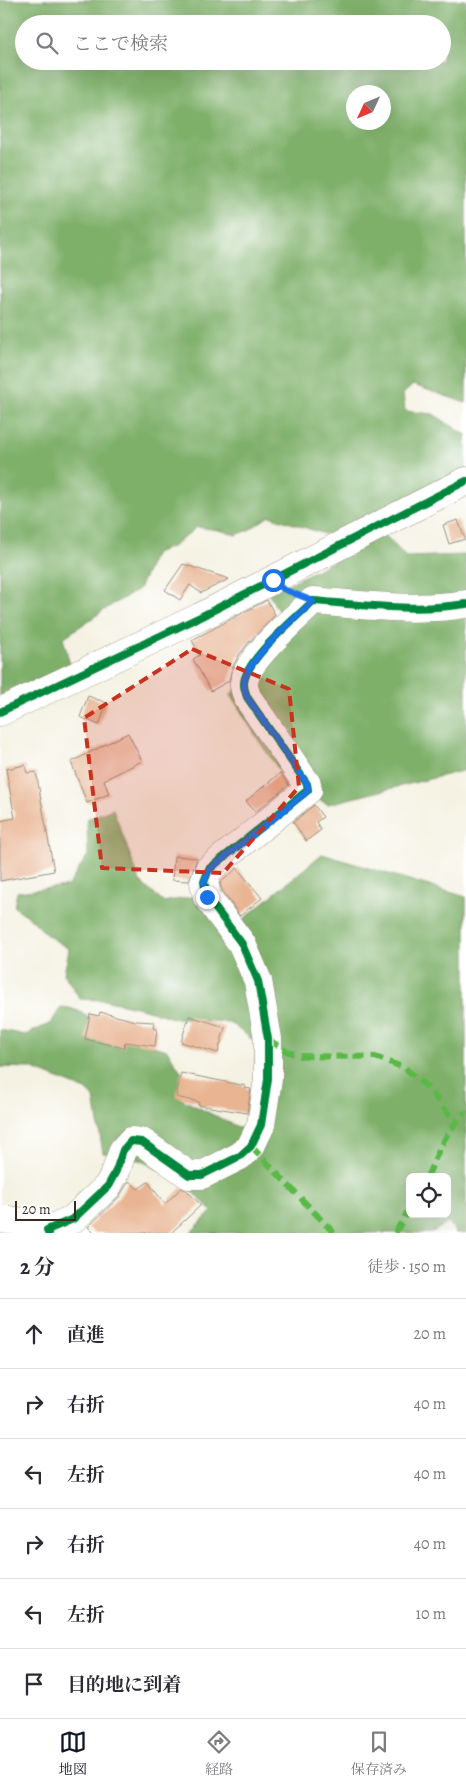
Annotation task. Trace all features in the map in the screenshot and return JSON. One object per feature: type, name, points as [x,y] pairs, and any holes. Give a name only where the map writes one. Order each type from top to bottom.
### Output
[{"type":"street","points":[[0,712],[200,617],[466,481]]},
{"type":"street","points":[[273,580],[283,589],[313,601],[446,608],[466,604]]},
{"type":"street","points":[[0,1219],[32,1223],[47,1232],[73,1219],[108,1186],[116,1171],[123,1150],[131,1141],[142,1142],[189,1175],[202,1175],[240,1156],[251,1146],[260,1125],[268,1079],[268,1039],[258,981],[242,944],[207,897],[204,882],[209,870],[308,790],[307,784],[247,697],[244,685],[248,670],[263,650],[313,601]]},
{"type":"highlighted area","points":[[192,649],[289,689],[299,787],[223,873],[102,868],[84,718]]},
{"type":"green space","points":[[0,0],[466,0],[466,403],[413,385],[403,394],[405,411],[433,414],[466,435],[466,469],[346,531],[328,535],[269,516],[249,530],[236,535],[197,527],[172,547],[155,553],[139,589],[63,638],[70,665],[0,696]]},
{"type":"green space","points":[[385,535],[406,557],[466,555],[466,770],[328,804],[291,787],[259,741],[231,695],[260,658],[282,618],[269,594]]},
{"type":"green space","points":[[113,809],[140,882],[163,902],[197,896],[228,932],[322,854],[466,897],[466,1233],[456,1233],[449,1222],[431,1233],[190,1233],[212,1211],[179,1179],[139,1160],[103,1153],[94,1098],[86,1090],[31,1068],[0,1067],[0,1030],[25,1035],[51,1023],[61,1007],[69,1008],[87,1016],[105,1038],[139,1042],[167,1050],[182,1073],[179,1098],[252,1134],[257,1043],[229,1022],[176,1019],[145,1009],[104,1000],[80,999],[64,974],[69,949],[47,935],[28,916],[14,907],[17,892],[68,886],[88,855],[87,819]]},
{"type":"building","points":[[458,520],[465,539],[449,544],[443,525]]},
{"type":"building","points":[[183,564],[229,579],[201,593],[190,585],[180,600],[165,590]]},
{"type":"building","points":[[267,600],[275,615],[239,655],[232,668],[229,681],[211,691],[193,659],[200,655],[192,640]]},
{"type":"building","points":[[88,696],[107,703],[99,725],[80,717]]},
{"type":"building","points":[[128,733],[142,761],[104,780],[109,794],[87,803],[71,762]]},
{"type":"building","points":[[25,765],[27,773],[36,772],[54,871],[0,881],[0,821],[15,818],[6,769]]},
{"type":"building","points":[[280,773],[289,785],[255,812],[246,801]]},
{"type":"building","points":[[314,805],[323,817],[316,822],[321,830],[306,841],[293,822]]},
{"type":"building","points":[[174,856],[197,858],[189,881],[172,880]]},
{"type":"building","points":[[237,868],[262,898],[240,916],[222,890],[220,883]]},
{"type":"building","points":[[100,1012],[136,1021],[154,1022],[153,1028],[157,1029],[155,1046],[125,1042],[124,1048],[85,1039],[90,1014],[99,1016]]},
{"type":"building","points":[[189,1016],[225,1027],[218,1053],[181,1042]]},
{"type":"building","points":[[181,1073],[246,1086],[245,1088],[251,1089],[247,1113],[198,1105],[199,1102],[176,1097]]},
{"type":"building","points":[[129,1181],[138,1189],[148,1182],[165,1204],[181,1188],[186,1190],[201,1205],[171,1233],[94,1233],[88,1227],[119,1197]]},
{"type":"marked path","points":[[268,1039],[286,1051],[300,1056],[375,1057],[405,1068],[428,1088],[455,1122]]},
{"type":"marked path","points":[[429,1173],[448,1134],[466,1112]]},
{"type":"marked path","points":[[251,1146],[334,1233]]},
{"type":"marked path","points":[[395,1233],[406,1215]]},
{"type":"cycle path","points":[[0,712],[200,617],[466,481]]},
{"type":"cycle path","points":[[48,1233],[47,1230],[73,1219],[108,1186],[116,1171],[123,1150],[131,1141],[142,1142],[189,1175],[202,1175],[240,1156],[251,1146],[261,1125],[268,1079],[268,1039],[258,981],[242,944],[207,897],[204,882],[209,869],[308,790],[307,784],[247,697],[244,685],[246,675],[252,664],[272,640],[313,601],[409,608],[466,604]]},
{"type":"route","points":[[207,897],[204,882],[209,870],[308,790],[307,784],[247,697],[244,685],[248,670],[263,650],[313,601],[283,589],[273,580]]}]
